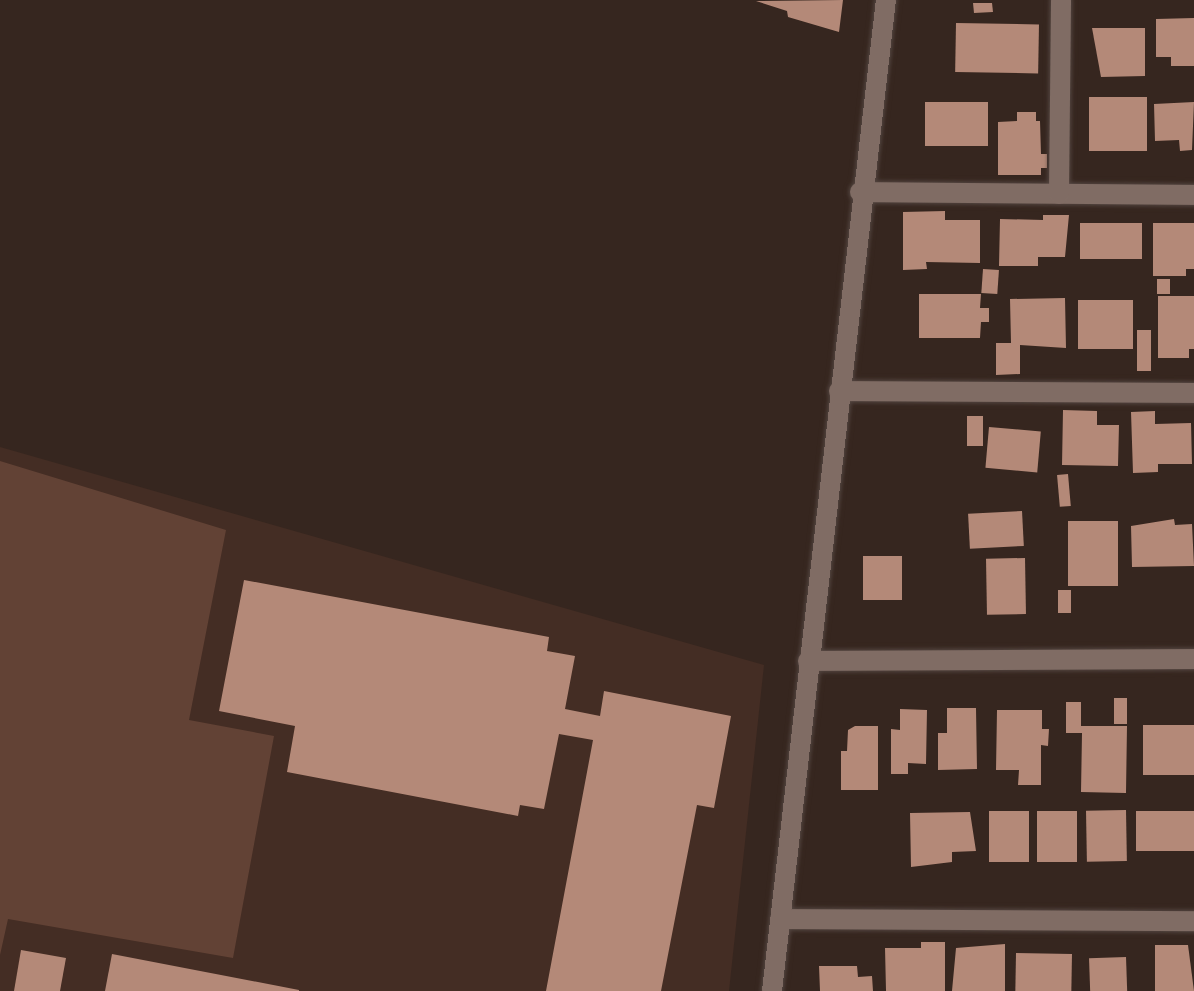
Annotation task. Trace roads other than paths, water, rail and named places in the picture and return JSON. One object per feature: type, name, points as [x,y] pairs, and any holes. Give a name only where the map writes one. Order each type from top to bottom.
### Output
[{"type":"street","points":[[772,991],[860,192],[886,0]]},
{"type":"street","points":[[1059,194],[1061,0]]},
{"type":"street","points":[[860,192],[1194,195]]},
{"type":"street","points":[[839,391],[1194,393]]},
{"type":"street","points":[[808,661],[1194,659]]},
{"type":"street","points":[[780,919],[1194,921]]}]
